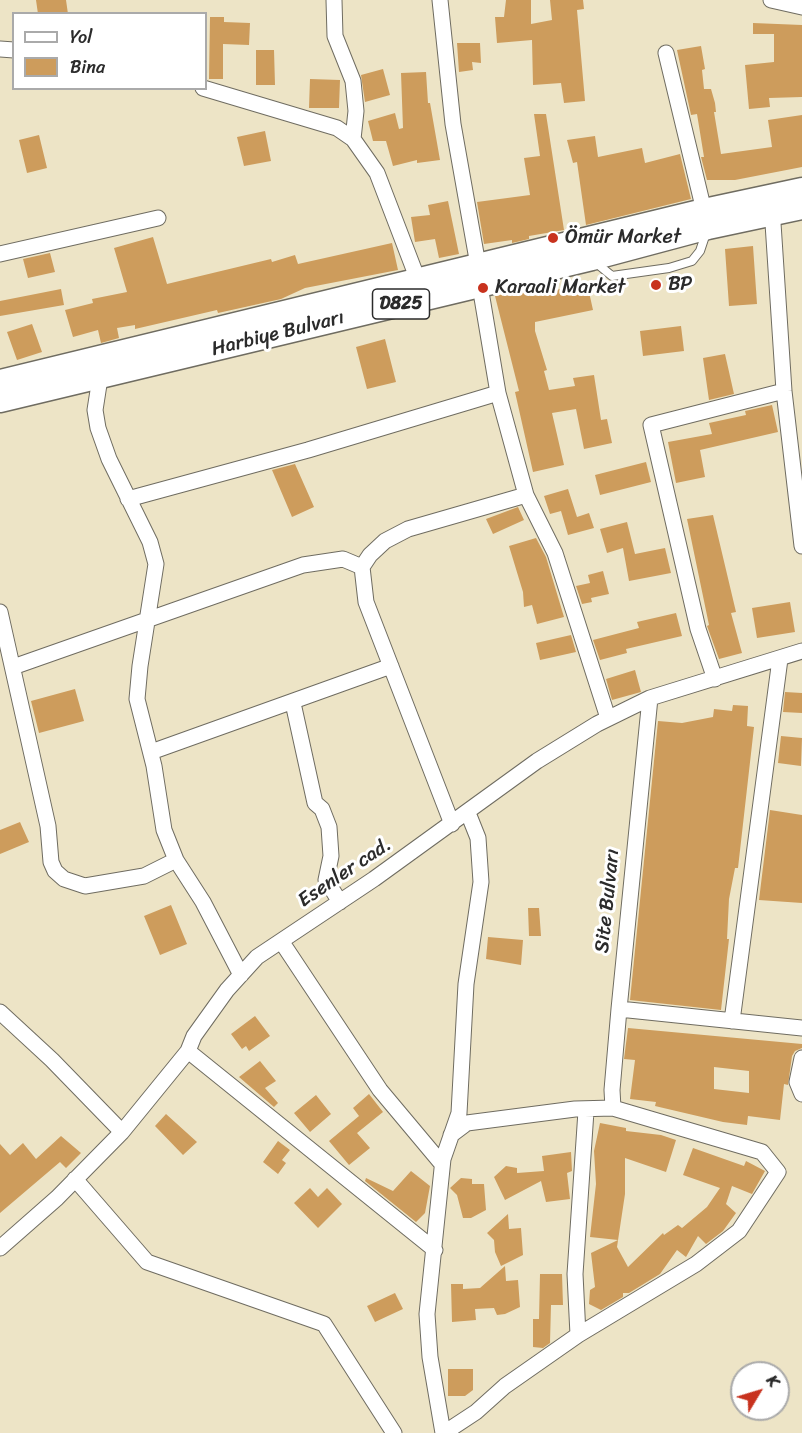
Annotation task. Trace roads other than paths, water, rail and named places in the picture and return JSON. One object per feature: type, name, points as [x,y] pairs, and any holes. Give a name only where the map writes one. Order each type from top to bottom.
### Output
[{"type":"main road","name":"Harbiye Bulvarı","points":[[0,401],[100,378],[479,275],[772,205],[802,189]]},
{"type":"main road","name":"Harbiye Bulvarı","points":[[772,205],[802,208]]},
{"type":"main road","name":"Harbiye Bulvarı","points":[[0,381],[418,280],[479,275],[591,259],[706,219]]},
{"type":"street","points":[[334,0],[335,36],[353,81],[357,111],[353,139]]},
{"type":"street","points":[[440,0],[453,124],[498,393],[526,495],[555,553],[608,718]]},
{"type":"street","points":[[771,0],[802,7]]},
{"type":"street","points":[[666,53],[706,219]]},
{"type":"street","points":[[207,89],[336,128],[353,139],[377,173],[418,280]]},
{"type":"street","points":[[772,205],[784,391],[802,546]]},
{"type":"street","points":[[0,254],[158,218]]},
{"type":"street","points":[[100,378],[95,410],[98,428],[128,499],[150,542],[156,564],[137,699],[151,752],[164,830],[176,860],[203,902],[240,975]]},
{"type":"street","points":[[715,679],[698,629],[651,424],[784,391]]},
{"type":"street","points":[[128,499],[308,450],[498,393]]},
{"type":"street","points":[[452,824],[366,602],[362,567],[370,555],[385,541],[408,529],[526,495]]},
{"type":"street","points":[[13,667],[303,565],[343,559],[362,567]]},
{"type":"street","points":[[0,612],[48,826],[51,862],[55,871],[64,879],[85,886],[144,876],[176,860]]},
{"type":"street","name":"Esenler cad.","points":[[0,1248],[122,1132],[188,1051],[194,1036],[240,975],[257,957],[468,813],[537,761],[608,718],[650,698],[802,651]]},
{"type":"street","points":[[732,1021],[780,659]]},
{"type":"street","points":[[151,752],[392,666]]},
{"type":"street","name":"Site Bulvarı","points":[[613,1108],[612,1090],[619,1009],[650,698]]},
{"type":"street","points":[[293,703],[315,803],[322,809],[329,827],[331,856],[326,880],[340,902]]},
{"type":"street","points":[[451,1135],[467,1123],[575,1110],[613,1108],[762,1152],[778,1172],[739,1231],[696,1264],[578,1335],[505,1386],[476,1412],[443,1433],[430,1357],[427,1314],[442,1164],[451,1135],[459,1113],[466,984],[481,882],[478,838],[468,813]]},
{"type":"street","points":[[281,941],[380,1090],[442,1164]]},
{"type":"street","points":[[619,1009],[802,1028]]},
{"type":"street","points":[[0,1012],[52,1060],[122,1132]]},
{"type":"street","points":[[188,1051],[435,1250]]},
{"type":"street","points":[[802,1058],[797,1082],[802,1094]]},
{"type":"street","points":[[578,1335],[575,1274],[586,1111]]},
{"type":"street","points":[[75,1179],[147,1263],[324,1324],[394,1433]]},
{"type":"place","name":"Ömür Market","points":[[553,238]]},
{"type":"place","name":"BP","points":[[656,285]]},
{"type":"place","name":"Karaali Market","points":[[483,288]]}]
